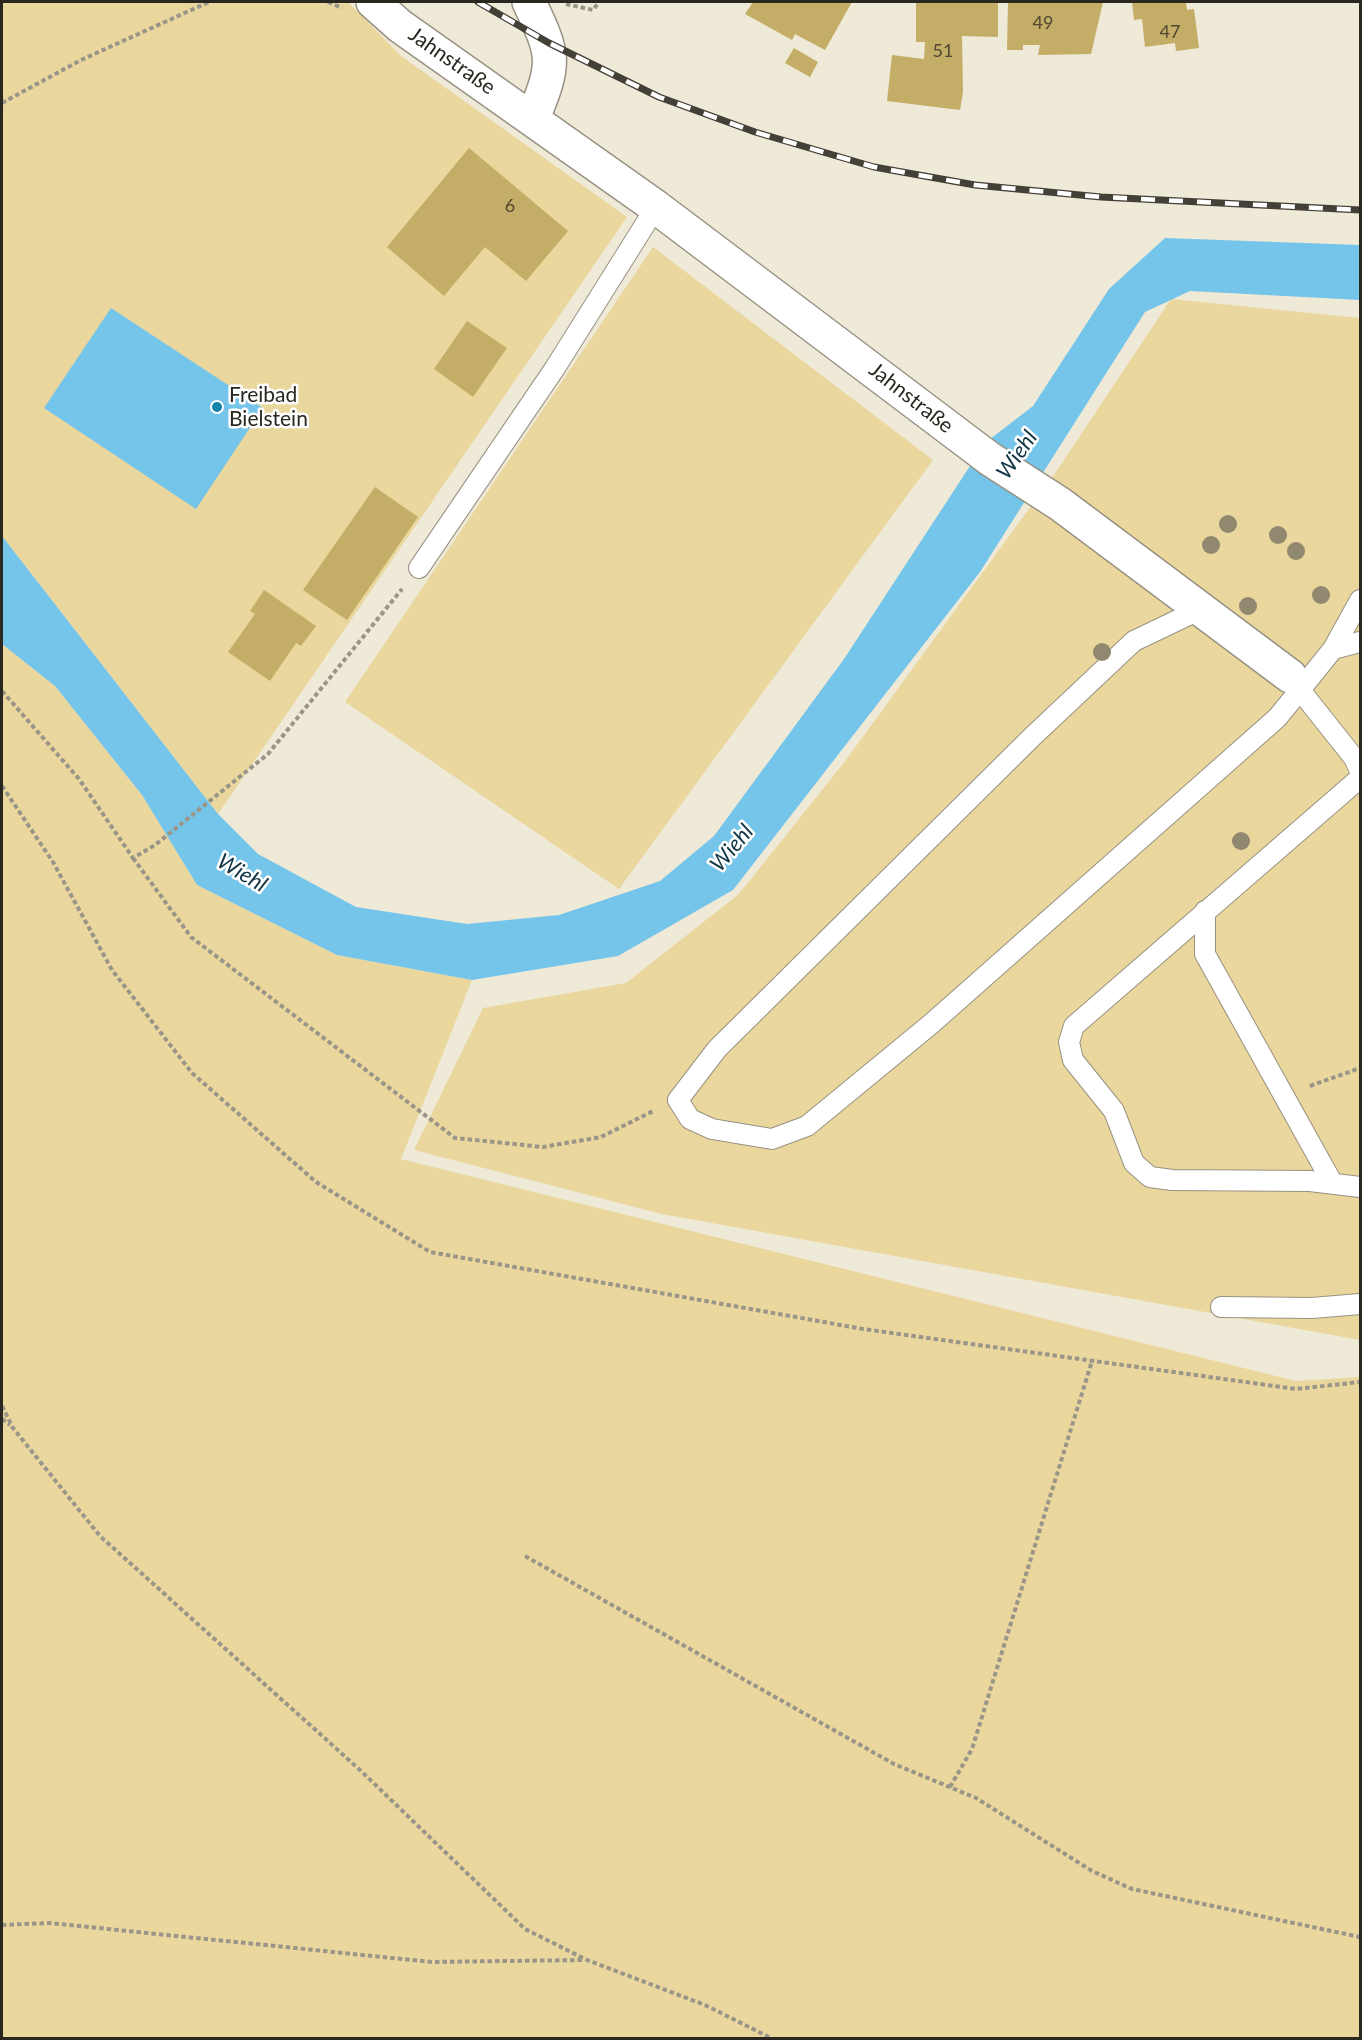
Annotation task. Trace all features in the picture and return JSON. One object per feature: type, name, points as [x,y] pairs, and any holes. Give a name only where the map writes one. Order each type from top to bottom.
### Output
[{"type":"street","name":"Jahnstraße","points":[[373,2],[400,26],[656,207],[990,459],[1060,504],[1201,609],[1295,683]]},
{"type":"street","points":[[529,2],[549,44],[549,78],[533,118]]},
{"type":"lane","points":[[419,568],[555,368],[656,207]]},
{"type":"lane","points":[[1201,609],[1134,641],[1033,736],[717,1049],[678,1100],[690,1119],[712,1129],[772,1139],[807,1126],[949,1009],[1277,718],[1295,683],[1333,649],[1360,600]]},
{"type":"lane","points":[[1333,649],[1360,642]]},
{"type":"lane","points":[[1295,683],[1354,758],[1360,771]]},
{"type":"lane","points":[[1360,778],[1074,1026],[1069,1042],[1073,1060],[1114,1111],[1134,1162],[1150,1177],[1172,1180],[1310,1181],[1360,1187]]},
{"type":"lane","points":[[1205,911],[1205,954],[1333,1184]]},
{"type":"lane","points":[[1221,1307],[1312,1308],[1360,1304]]},
{"type":"path","points":[[2,103],[81,60],[208,2]]},
{"type":"path","points":[[556,2],[593,10],[599,2]]},
{"type":"path","points":[[133,858],[155,845],[268,754],[419,568]]},
{"type":"path","points":[[2,691],[78,779],[191,937],[455,1138],[543,1147],[555,1145],[601,1137],[678,1100]]},
{"type":"path","points":[[2,786],[53,862],[112,970],[192,1073],[316,1182],[430,1252],[863,1329],[1296,1389],[1360,1382]]},
{"type":"path","points":[[1284,1095],[1360,1068]]},
{"type":"path","points":[[950,1787],[972,1749],[1092,1361]]},
{"type":"path","points":[[2,1406],[13,1428]]},
{"type":"path","points":[[2,1419],[13,1428],[100,1536],[360,1770],[525,1929],[587,1960],[705,2005],[771,2038]]},
{"type":"path","points":[[525,1556],[894,1764],[976,1798],[1092,1871],[1132,1889],[1360,1936]]},
{"type":"path","points":[[2,1925],[49,1923],[432,1962],[587,1960]]},
{"type":"shaded area","name":"Freibad Bielstein","points":[[2,2],[348,2],[401,56],[627,217],[218,814],[2,536]]},
{"type":"shaded area","points":[[653,247],[933,460],[619,889],[345,702]]},
{"type":"shaded area","points":[[1171,299],[1360,318],[1360,1340],[662,1214],[414,1150],[483,1008],[626,983],[739,894],[846,760],[1058,469]]},
{"type":"shaded area","points":[[2,644],[55,686],[142,795],[197,885],[337,955],[472,980],[401,1159],[1296,1381],[1360,1377],[1360,2038],[2,2038]]},
{"type":"water","name":"Wiehl","points":[[1165,238],[1360,245],[1360,300],[1190,291],[1145,312],[980,572],[733,890],[618,956],[472,980],[337,955],[197,885],[142,795],[55,686],[2,644],[2,536],[218,814],[258,854],[356,907],[467,924],[559,915],[660,881],[714,836],[844,659],[985,443],[1033,406],[1109,289]]},
{"type":"water","points":[[111,308],[263,408],[196,509],[44,408]]},
{"type":"building","points":[[753,2],[852,2],[825,50],[795,34],[792,40],[745,14]]},
{"type":"building","points":[[916,2],[998,2],[998,37],[962,36],[963,92],[960,110],[887,101],[892,55],[924,59],[925,42],[916,42]]},
{"type":"building","points":[[1008,2],[1103,2],[1091,54],[1038,55],[1040,45],[1023,45],[1023,50],[1007,50]]},
{"type":"building","points":[[1132,2],[1186,2],[1187,10],[1194,9],[1199,48],[1176,51],[1175,43],[1145,47],[1142,19],[1134,20]]},
{"type":"building","points":[[794,48],[818,62],[810,77],[785,63]]},
{"type":"building","points":[[469,148],[568,231],[526,281],[485,247],[444,296],[387,247]]},
{"type":"building","points":[[467,321],[507,348],[473,397],[434,369]]},
{"type":"building","points":[[375,487],[418,517],[347,620],[303,590]]},
{"type":"building","points":[[264,590],[316,626],[301,646],[296,643],[270,681],[228,652],[255,614],[250,611]]},
{"type":"railway","points":[[478,2],[549,43],[659,97],[755,132],[874,167],[975,185],[1101,197],[1360,210]]},
{"type":"place","name":"Freibad Bielstein","points":[[217,407]]}]
